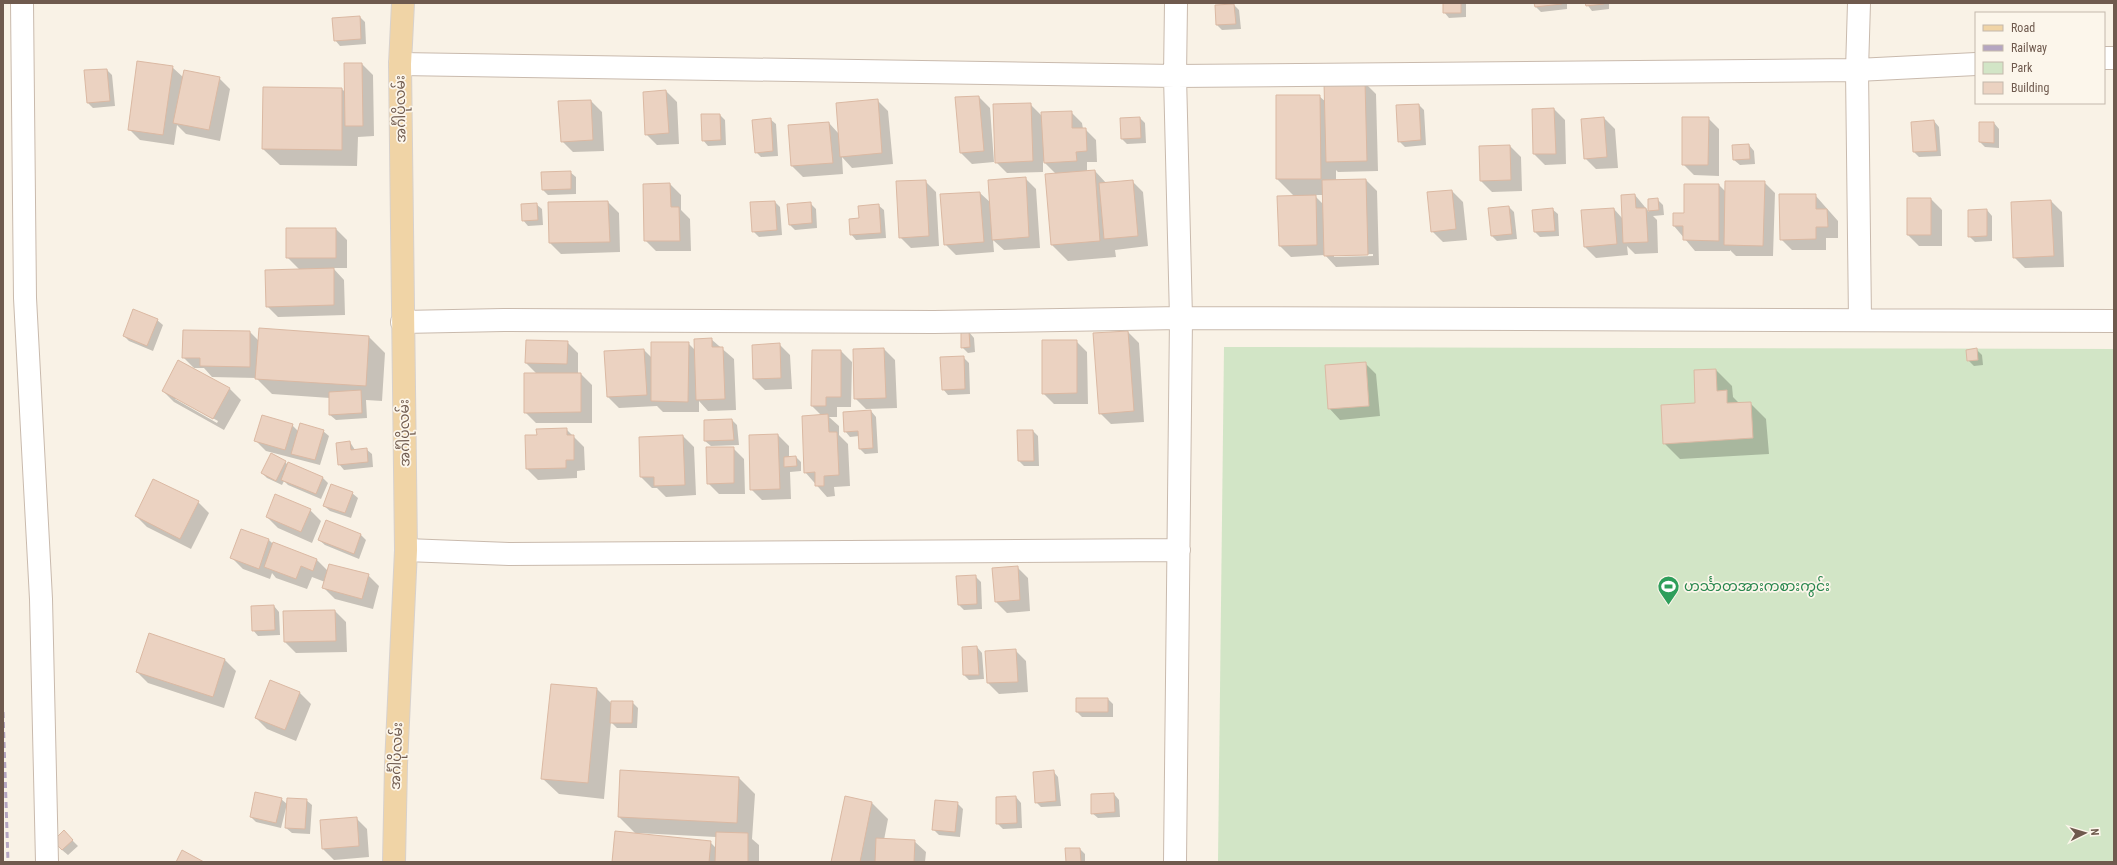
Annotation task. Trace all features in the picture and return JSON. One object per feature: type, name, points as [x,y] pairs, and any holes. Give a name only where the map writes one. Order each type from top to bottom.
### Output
[{"type":"main road","name":"အင်္ဂါပိုလမ်း","points":[[394,862],[396,765],[406,550],[400,64],[403,3]]},
{"type":"street","points":[[22,3],[25,298],[41,599],[47,862]]},
{"type":"street","points":[[1175,862],[1181,318],[1175,76],[1176,3]]},
{"type":"street","points":[[1859,3],[1857,70],[1860,320]]},
{"type":"street","points":[[400,64],[1175,76],[1857,70],[1975,64]]},
{"type":"street","points":[[402,322],[504,320],[934,322],[1181,318],[2114,321]]},
{"type":"street","points":[[406,550],[509,554],[1179,550]]},
{"type":"green space","name":"ဟင်္သာတအားကစားကွင်း","points":[[1224,347],[2114,349],[2114,862],[1218,862]]},
{"type":"building","points":[[1443,3],[1461,3],[1461,13],[1443,13]]},
{"type":"building","points":[[1534,3],[1562,3],[1562,4],[1535,7]]},
{"type":"building","points":[[1585,3],[1604,3],[1604,4],[1586,6]]},
{"type":"building","points":[[1234,4],[1236,24],[1216,25],[1215,5]]},
{"type":"building","points":[[360,16],[361,39],[334,41],[332,18]]},
{"type":"building","points":[[137,61],[173,66],[163,135],[128,130]]},
{"type":"building","points":[[344,63],[362,63],[363,126],[345,126]]},
{"type":"building","points":[[107,69],[110,101],[87,103],[84,70]]},
{"type":"building","points":[[184,70],[220,77],[209,130],[173,123]]},
{"type":"building","points":[[1365,82],[1367,161],[1326,162],[1324,83]]},
{"type":"building","points":[[263,87],[342,88],[342,150],[262,149]]},
{"type":"building","points":[[666,90],[669,133],[645,135],[643,92]]},
{"type":"building","points":[[1276,95],[1320,95],[1321,179],[1276,179]]},
{"type":"building","points":[[979,96],[984,151],[960,153],[955,97]]},
{"type":"building","points":[[878,99],[882,153],[840,157],[836,103]]},
{"type":"building","points":[[591,100],[593,140],[561,142],[558,101]]},
{"type":"building","points":[[1031,103],[1033,161],[995,163],[993,104]]},
{"type":"building","points":[[1419,104],[1421,140],[1398,142],[1396,105]]},
{"type":"building","points":[[1554,108],[1556,154],[1533,154],[1532,109]]},
{"type":"building","points":[[1072,111],[1072,128],[1086,128],[1087,151],[1076,152],[1077,161],[1044,163],[1041,112]]},
{"type":"building","points":[[701,114],[720,114],[721,140],[702,141]]},
{"type":"building","points":[[1140,117],[1141,138],[1121,139],[1120,118]]},
{"type":"building","points":[[1604,117],[1607,157],[1584,159],[1581,119]]},
{"type":"building","points":[[1682,117],[1709,117],[1708,165],[1682,165]]},
{"type":"building","points":[[771,118],[773,151],[755,153],[752,120]]},
{"type":"building","points":[[1934,120],[1937,151],[1913,152],[1911,122]]},
{"type":"building","points":[[829,122],[833,163],[791,166],[788,125]]},
{"type":"building","points":[[1979,122],[1994,122],[1994,143],[1979,142]]},
{"type":"building","points":[[1749,144],[1750,159],[1733,160],[1732,145]]},
{"type":"building","points":[[1510,145],[1511,180],[1480,181],[1479,146]]},
{"type":"building","points":[[1095,170],[1100,241],[1051,245],[1045,174]]},
{"type":"building","points":[[571,171],[571,189],[542,190],[541,172]]},
{"type":"building","points":[[1026,177],[1029,237],[992,240],[988,180]]},
{"type":"building","points":[[1366,179],[1368,255],[1324,256],[1322,180]]},
{"type":"building","points":[[926,180],[929,236],[899,238],[896,181]]},
{"type":"building","points":[[1133,180],[1138,236],[1104,239],[1099,183]]},
{"type":"building","points":[[1725,181],[1765,181],[1763,246],[1724,245]]},
{"type":"building","points":[[670,183],[671,207],[679,207],[680,241],[644,241],[643,184]]},
{"type":"building","points":[[1684,184],[1719,184],[1719,241],[1683,240],[1683,226],[1673,226],[1673,213],[1684,213]]},
{"type":"building","points":[[1452,190],[1456,229],[1431,232],[1427,192]]},
{"type":"building","points":[[980,192],[984,242],[944,245],[940,194]]},
{"type":"building","points":[[1635,194],[1636,208],[1646,208],[1648,242],[1623,243],[1621,195]]},
{"type":"building","points":[[1779,194],[1816,194],[1816,209],[1827,209],[1828,227],[1816,227],[1816,239],[1780,240]]},
{"type":"building","points":[[1316,195],[1317,245],[1279,246],[1277,196]]},
{"type":"building","points":[[1658,198],[1659,210],[1648,211],[1648,199]]},
{"type":"building","points":[[1907,198],[1931,198],[1931,235],[1907,235]]},
{"type":"building","points":[[2051,200],[2054,256],[2013,258],[2011,202]]},
{"type":"building","points":[[608,201],[610,242],[549,243],[548,202]]},
{"type":"building","points":[[775,201],[777,230],[752,232],[750,202]]},
{"type":"building","points":[[811,202],[812,223],[789,225],[787,204]]},
{"type":"building","points":[[537,203],[538,220],[522,221],[521,204]]},
{"type":"building","points":[[879,204],[881,233],[850,235],[849,219],[859,218],[858,206]]},
{"type":"building","points":[[1509,206],[1512,234],[1491,236],[1488,208]]},
{"type":"building","points":[[1553,208],[1555,231],[1534,232],[1532,210]]},
{"type":"building","points":[[1614,208],[1617,244],[1584,247],[1581,210]]},
{"type":"building","points":[[1987,209],[1987,236],[1968,237],[1968,210]]},
{"type":"building","points":[[286,228],[336,228],[336,258],[286,258]]},
{"type":"building","points":[[334,268],[334,305],[266,307],[265,270]]},
{"type":"building","points":[[133,309],[158,319],[147,346],[123,336]]},
{"type":"building","points":[[259,328],[369,336],[366,386],[255,379]]},
{"type":"building","points":[[183,330],[250,331],[250,367],[200,366],[200,358],[182,358]]},
{"type":"building","points":[[969,331],[970,347],[961,348],[961,332]]},
{"type":"building","points":[[1128,331],[1134,411],[1099,414],[1093,333]]},
{"type":"building","points":[[712,338],[712,347],[723,347],[725,399],[696,400],[694,339]]},
{"type":"building","points":[[526,340],[568,341],[567,364],[525,363]]},
{"type":"building","points":[[1042,340],[1077,340],[1077,393],[1042,394]]},
{"type":"building","points":[[651,342],[689,342],[688,402],[651,401]]},
{"type":"building","points":[[780,343],[781,378],[753,379],[752,345]]},
{"type":"building","points":[[884,348],[886,398],[854,399],[853,349]]},
{"type":"building","points":[[1977,348],[1978,360],[1967,361],[1966,350]]},
{"type":"building","points":[[644,349],[647,395],[607,397],[604,351]]},
{"type":"building","points":[[812,350],[841,350],[841,397],[826,397],[826,406],[811,406]]},
{"type":"building","points":[[964,356],[965,389],[942,390],[940,357]]},
{"type":"building","points":[[178,360],[230,388],[213,419],[162,391]]},
{"type":"building","points":[[1366,362],[1369,406],[1328,409],[1325,365]]},
{"type":"building","points":[[1716,369],[1717,391],[1727,390],[1727,403],[1751,402],[1753,438],[1663,444],[1661,405],[1695,403],[1694,370]]},
{"type":"building","points":[[524,373],[581,373],[581,412],[524,413]]},
{"type":"building","points":[[361,390],[362,413],[329,415],[329,392]]},
{"type":"building","points":[[871,410],[873,448],[859,449],[858,431],[844,432],[843,412]]},
{"type":"building","points":[[828,414],[829,432],[837,432],[839,475],[824,476],[824,486],[815,486],[815,472],[804,473],[802,416]]},
{"type":"building","points":[[262,415],[293,424],[285,450],[254,441]]},
{"type":"building","points":[[732,419],[734,440],[704,441],[704,420]]},
{"type":"building","points":[[300,423],[324,430],[315,460],[291,454]]},
{"type":"building","points":[[567,428],[567,435],[574,435],[574,460],[566,460],[566,468],[526,469],[525,435],[537,435],[536,429]]},
{"type":"building","points":[[1017,430],[1033,430],[1034,461],[1018,461]]},
{"type":"building","points":[[778,434],[780,489],[750,490],[749,435]]},
{"type":"building","points":[[683,435],[685,485],[654,486],[654,477],[640,477],[639,437]]},
{"type":"building","points":[[350,441],[351,450],[367,448],[368,462],[338,465],[336,443]]},
{"type":"building","points":[[706,447],[734,447],[734,483],[707,484]]},
{"type":"building","points":[[271,453],[286,461],[276,481],[261,473]]},
{"type":"building","points":[[796,456],[797,466],[784,467],[784,457]]},
{"type":"building","points":[[288,462],[323,477],[316,494],[281,480]]},
{"type":"building","points":[[153,479],[199,501],[180,539],[135,516]]},
{"type":"building","points":[[331,484],[353,492],[345,513],[323,506]]},
{"type":"building","points":[[275,494],[311,509],[301,532],[266,517]]},
{"type":"building","points":[[326,520],[361,534],[354,554],[318,540]]},
{"type":"building","points":[[241,529],[269,539],[259,569],[230,558]]},
{"type":"building","points":[[273,542],[317,559],[313,571],[301,566],[296,579],[264,567]]},
{"type":"building","points":[[329,564],[369,574],[362,599],[322,588]]},
{"type":"building","points":[[1018,566],[1020,600],[995,602],[992,568]]},
{"type":"building","points":[[976,575],[977,604],[958,605],[956,576]]},
{"type":"building","points":[[274,605],[275,630],[252,631],[251,606]]},
{"type":"building","points":[[335,610],[336,641],[284,642],[283,611]]},
{"type":"building","points":[[149,633],[225,659],[213,697],[136,672]]},
{"type":"building","points":[[977,646],[979,675],[963,675],[962,647]]},
{"type":"building","points":[[1016,649],[1018,682],[987,683],[985,651]]},
{"type":"building","points":[[270,680],[300,692],[285,730],[255,718]]},
{"type":"building","points":[[551,684],[597,688],[588,783],[541,779]]},
{"type":"building","points":[[1076,698],[1108,698],[1108,712],[1076,712]]},
{"type":"building","points":[[611,701],[633,701],[632,723],[610,723]]},
{"type":"building","points":[[620,770],[739,777],[737,823],[618,817]]},
{"type":"building","points":[[1054,770],[1056,801],[1035,803],[1033,772]]},
{"type":"building","points":[[255,792],[282,798],[276,823],[250,817]]},
{"type":"building","points":[[1114,793],[1115,812],[1091,814],[1091,794]]},
{"type":"building","points":[[845,796],[872,802],[860,862],[831,862]]},
{"type":"building","points":[[1016,796],[1017,823],[996,824],[996,797]]},
{"type":"building","points":[[287,798],[307,799],[305,829],[285,828]]},
{"type":"building","points":[[935,800],[958,802],[955,832],[932,830]]},
{"type":"building","points":[[357,817],[359,846],[322,849],[320,820]]},
{"type":"building","points":[[64,830],[73,840],[62,850],[53,841]]},
{"type":"building","points":[[615,831],[711,841],[709,862],[612,862]]},
{"type":"building","points":[[716,832],[748,833],[748,862],[715,862]]},
{"type":"building","points":[[876,838],[915,840],[914,862],[875,862]]},
{"type":"building","points":[[1065,848],[1080,848],[1081,862],[1066,862]]},
{"type":"building","points":[[182,850],[204,862],[176,862]]},
{"type":"railway","points":[[3,712],[8,862]]},
{"type":"place","name":"ဟင်္သာတအားကစားကွင်း","points":[[1668,606]]}]
